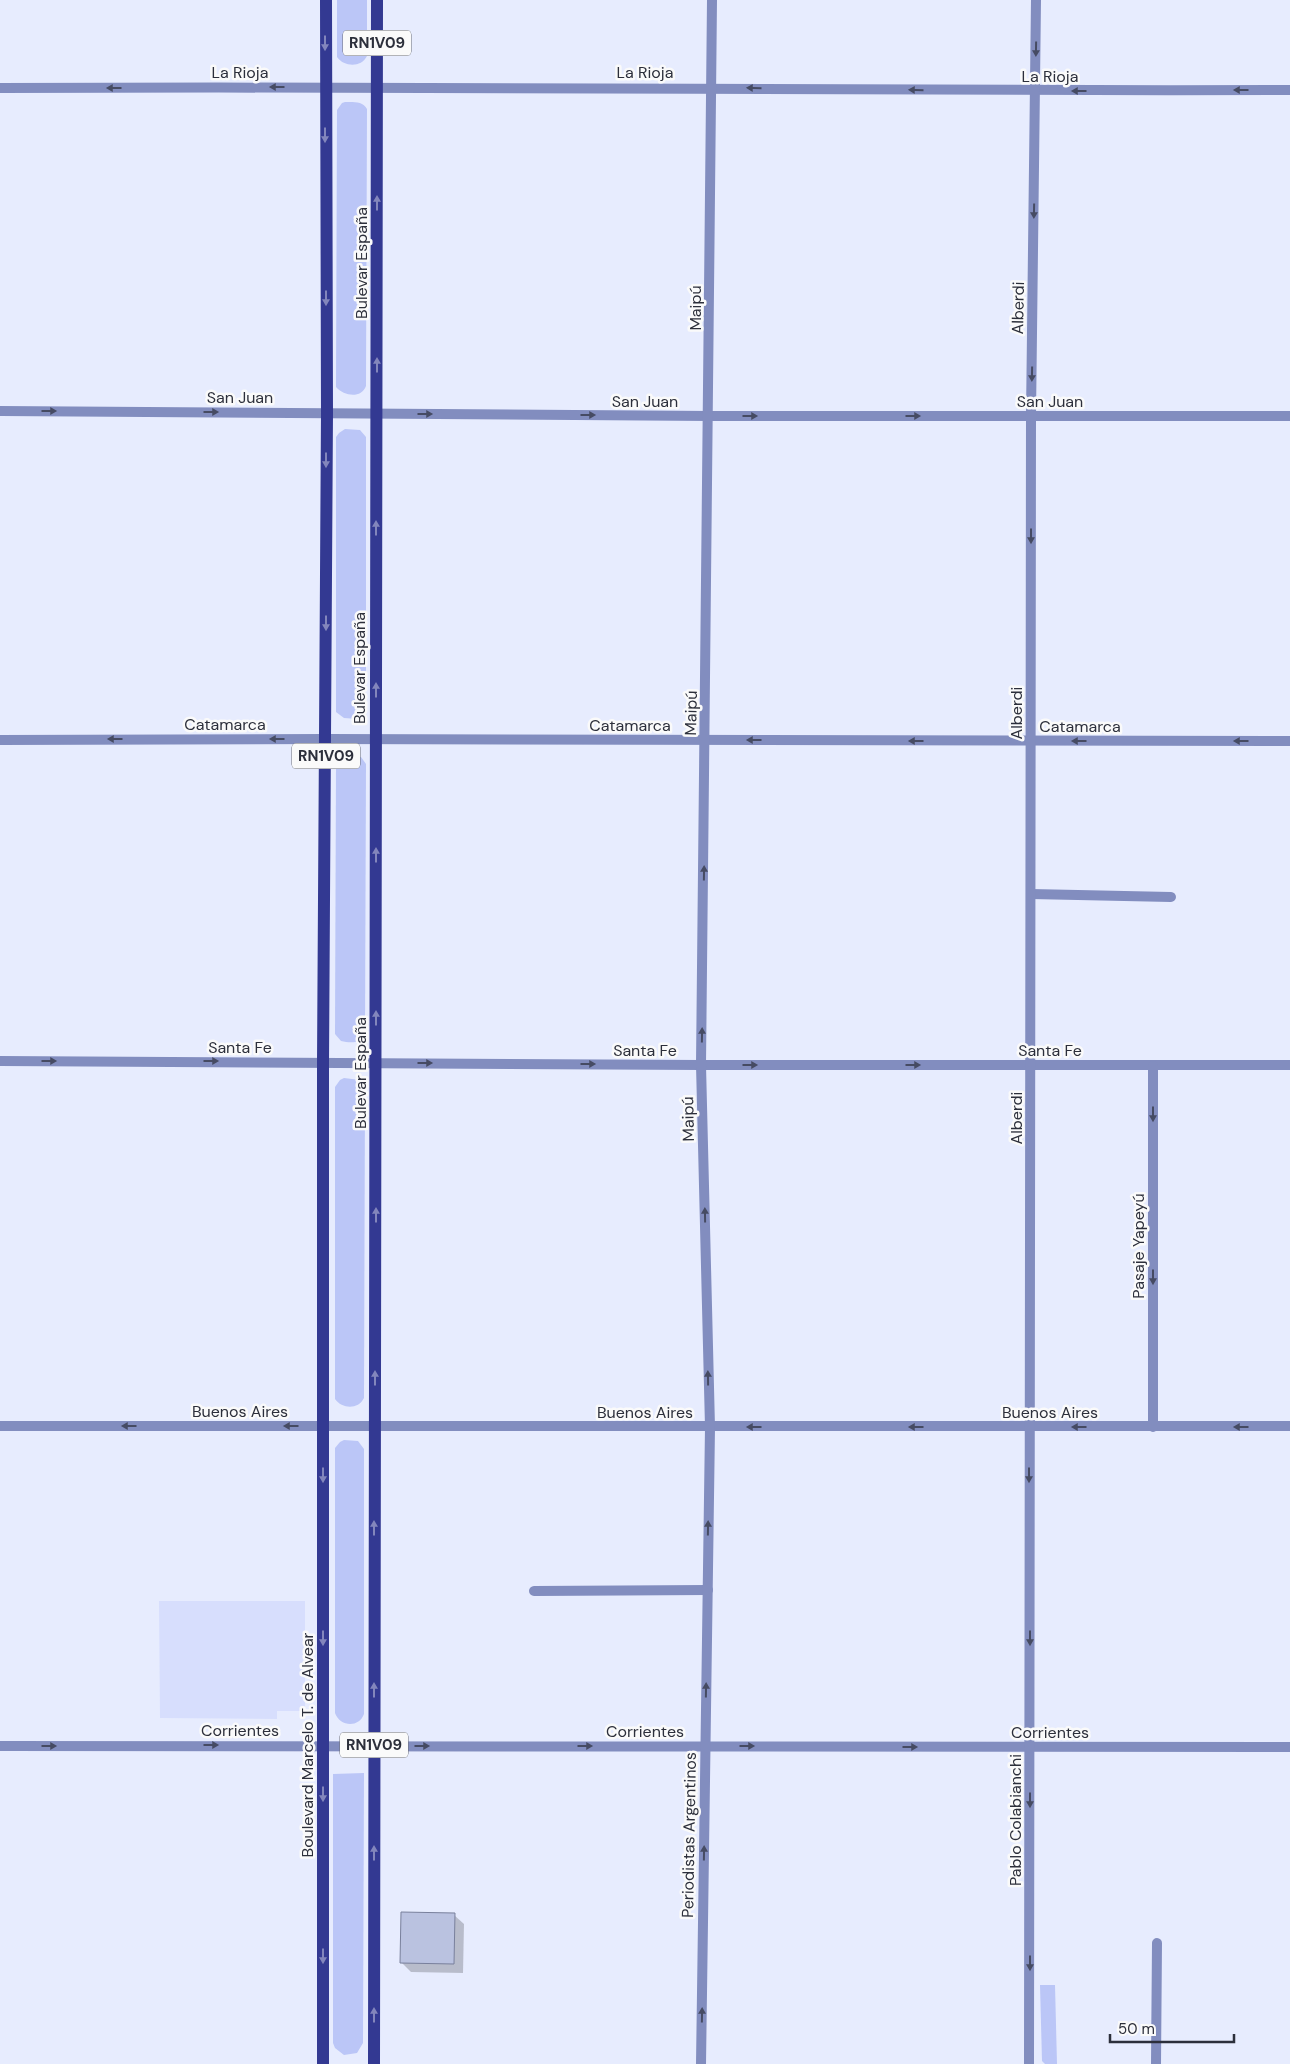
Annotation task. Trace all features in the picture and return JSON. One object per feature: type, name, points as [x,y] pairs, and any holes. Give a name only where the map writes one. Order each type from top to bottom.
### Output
[{"type":"main road","name":"Bulevar España","points":[[323,1426],[327,412],[326,0]]},
{"type":"main road","name":"Bulevar España","points":[[375,1427],[377,0]]},
{"type":"main road","name":"Boulevard Marcelo T. de Alvear","points":[[323,1426],[323,2064]]},
{"type":"main road","name":"RN1V09","points":[[374,2064],[375,1427]]},
{"type":"street","name":"Maipú","points":[[710,1427],[702,1065],[712,0]]},
{"type":"street","name":"Alberdi","points":[[1029,1426],[1031,416],[1036,0]]},
{"type":"street","name":"La Rioja","points":[[0,88],[325,86],[1035,91],[1290,90]]},
{"type":"street","name":"San Juan","points":[[0,411],[709,416],[1290,416]]},
{"type":"street","name":"Catamarca","points":[[0,740],[326,738],[1290,741]]},
{"type":"street","points":[[1031,894],[1171,897]]},
{"type":"street","name":"Santa Fe","points":[[0,1061],[702,1065],[1290,1065]]},
{"type":"street","name":"Pasaje Yapeyú","points":[[1153,1066],[1153,1427]]},
{"type":"street","name":"Buenos Aires","points":[[0,1426],[1290,1426]]},
{"type":"street","name":"Pablo Colabianchi","points":[[1029,1426],[1030,2064]]},
{"type":"street","name":"Periodistas Argentinos","points":[[701,2064],[710,1427]]},
{"type":"street","points":[[534,1591],[708,1590]]},
{"type":"street","name":"Corrientes","points":[[0,1746],[1290,1747]]},
{"type":"street","points":[[1156,2064],[1157,1943]]},
{"type":"shaded area","points":[[337,0],[367,0],[367,56],[361,63],[352,65],[344,63],[337,57]]},
{"type":"shaded area","points":[[345,102],[360,103],[367,109],[366,386],[360,393],[352,395],[336,387],[337,110]]},
{"type":"shaded area","points":[[345,429],[360,430],[366,437],[366,710],[358,719],[344,718],[336,712],[336,437]]},
{"type":"shaded area","points":[[344,755],[361,757],[366,764],[365,1035],[358,1041],[351,1042],[341,1041],[335,1034],[336,764],[337,760]]},
{"type":"shaded area","points":[[344,1078],[360,1080],[365,1088],[364,1398],[358,1405],[350,1407],[342,1405],[335,1399],[335,1087]]},
{"type":"shaded area","points":[[344,1440],[358,1441],[364,1449],[364,1714],[362,1719],[354,1724],[341,1721],[335,1713],[335,1448]]},
{"type":"shaded area","points":[[159,1601],[305,1601],[305,1639],[310,1640],[310,1671],[305,1671],[305,1711],[277,1711],[277,1719],[160,1718]]},
{"type":"shaded area","points":[[364,1773],[363,2043],[357,2053],[344,2055],[335,2048],[333,2043],[333,1774]]},
{"type":"shaded area","points":[[1040,1985],[1055,1985],[1057,2064],[1045,2064],[1042,2061]]},
{"type":"building","points":[[401,1912],[455,1913],[454,1964],[400,1963]]}]
